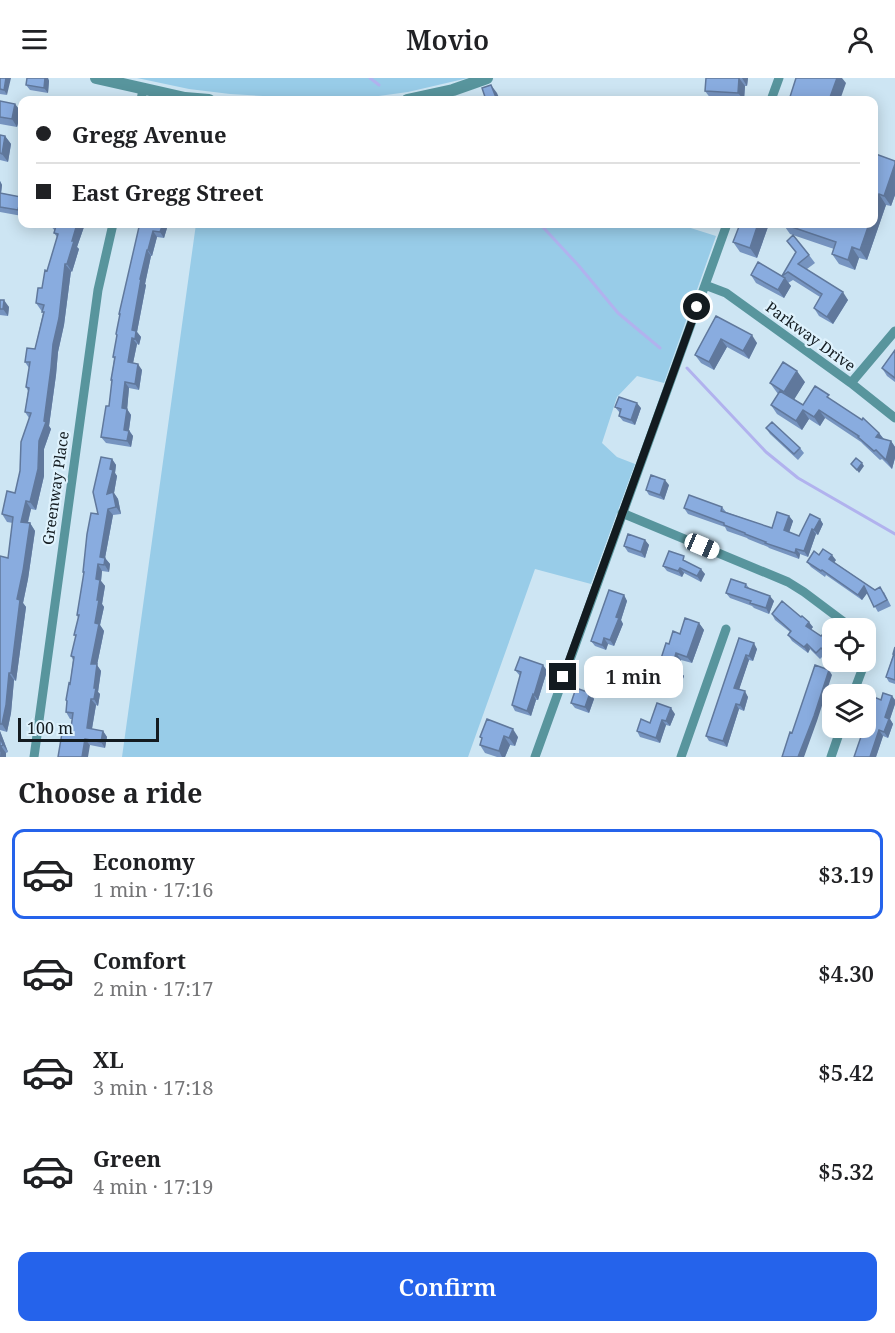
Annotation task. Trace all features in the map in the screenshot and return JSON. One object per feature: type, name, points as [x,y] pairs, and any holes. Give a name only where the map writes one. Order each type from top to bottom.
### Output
[{"type":"street","points":[[96,78],[142,95]]},
{"type":"street","points":[[425,96],[453,90],[487,78]]},
{"type":"street","points":[[772,96],[779,78]]},
{"type":"street","name":"Greenway Place","points":[[34,757],[98,290],[112,228]]},
{"type":"street","points":[[535,757],[726,228]]},
{"type":"street","name":"Parkway Drive","points":[[705,285],[726,293],[851,383],[895,418]]},
{"type":"street","points":[[851,383],[895,331]]},
{"type":"street","points":[[622,513],[788,582],[839,618]]},
{"type":"street","points":[[681,757],[726,629]]},
{"type":"street","points":[[831,757],[838,738]]},
{"type":"shaded area","points":[[137,78],[468,78],[408,92],[379,96],[264,96],[189,89]]},
{"type":"shaded area","points":[[195,228],[691,228],[716,236],[664,383],[637,376],[617,397],[602,443],[617,457],[635,464],[591,584],[535,569],[468,757],[122,757]]},
{"type":"building","points":[[0,78],[6,78],[4,90],[0,89]]},
{"type":"building","points":[[27,78],[45,78],[44,88],[26,85]]},
{"type":"building","points":[[706,78],[739,78],[738,93],[705,91]]},
{"type":"building","points":[[796,78],[837,78],[830,96],[790,96]]},
{"type":"building","points":[[491,85],[495,96],[485,96],[482,88]]},
{"type":"building","points":[[0,101],[15,104],[12,119],[0,117]]},
{"type":"building","points":[[0,135],[5,136],[2,154],[0,153]]},
{"type":"building","points":[[878,155],[895,161],[884,196],[879,194],[878,197]]},
{"type":"building","points":[[0,193],[18,196],[18,210],[0,207]]},
{"type":"building","points":[[55,228],[76,228],[72,241],[74,241],[67,264],[65,264],[59,318],[53,344],[44,421],[46,422],[39,441],[38,469],[30,502],[26,501],[21,522],[30,523],[17,599],[20,600],[11,673],[9,673],[2,724],[0,724],[0,556],[8,558],[13,517],[2,514],[7,491],[15,493],[20,471],[21,442],[31,413],[25,412],[30,362],[25,362],[27,348],[35,349],[44,312],[42,312],[44,305],[36,303],[38,288],[42,288],[45,270],[47,271],[58,234],[54,233]]},
{"type":"building","points":[[139,228],[162,228],[160,232],[153,231],[140,279],[132,330],[136,331],[135,339],[132,338],[128,362],[138,364],[135,384],[125,382],[122,408],[127,409],[124,430],[129,431],[127,441],[101,437],[106,406],[109,406],[119,314]]},
{"type":"building","points":[[738,228],[757,228],[750,248],[733,242]]},
{"type":"building","points":[[795,228],[868,228],[860,250],[852,247],[848,260],[832,254],[836,242]]},
{"type":"building","points":[[793,235],[809,255],[798,264],[843,292],[827,317],[814,308],[822,294],[788,272],[782,276],[796,252],[787,241]]},
{"type":"building","points":[[758,262],[785,278],[778,290],[751,275]]},
{"type":"building","points":[[0,300],[4,300],[3,309],[0,309]]},
{"type":"building","points":[[716,316],[752,335],[743,351],[721,339],[709,362],[695,355]]},
{"type":"building","points":[[895,350],[895,378],[882,368]]},
{"type":"building","points":[[783,362],[797,371],[784,392],[770,383]]},
{"type":"building","points":[[815,386],[829,395],[827,397],[862,420],[863,418],[879,433],[876,437],[891,441],[886,460],[859,436],[819,410],[814,417],[803,410],[796,421],[771,405],[780,391],[803,405]]},
{"type":"building","points":[[619,397],[637,403],[631,420],[619,416],[621,409],[615,407]]},
{"type":"building","points":[[772,422],[800,448],[794,454],[766,428]]},
{"type":"building","points":[[101,457],[112,459],[110,469],[113,470],[107,494],[113,492],[116,507],[108,509],[100,557],[105,558],[104,565],[98,564],[96,579],[100,580],[95,623],[99,624],[91,664],[97,664],[94,688],[96,688],[94,699],[91,699],[87,728],[103,731],[101,742],[85,739],[82,757],[58,757],[63,727],[71,728],[73,713],[66,712],[66,700],[74,657],[71,656],[79,615],[77,615],[87,534],[91,513],[98,514],[93,492]]},
{"type":"building","points":[[856,458],[862,463],[857,470],[851,464]]},
{"type":"building","points":[[651,475],[665,480],[660,495],[646,490]]},
{"type":"building","points":[[689,495],[722,507],[721,511],[772,528],[777,512],[789,516],[784,530],[799,536],[810,514],[820,519],[814,530],[812,529],[804,551],[796,549],[795,553],[765,543],[724,523],[684,508]]},
{"type":"building","points":[[628,534],[645,540],[641,552],[624,546]]},
{"type":"building","points":[[823,549],[832,555],[829,559],[875,590],[880,587],[887,600],[874,607],[864,586],[858,595],[807,562],[814,551],[819,555]]},
{"type":"building","points":[[669,551],[684,556],[683,560],[701,569],[697,576],[680,568],[678,571],[663,566]]},
{"type":"building","points":[[731,579],[770,596],[766,608],[726,593]]},
{"type":"building","points":[[609,590],[624,595],[616,617],[619,618],[610,640],[604,638],[602,645],[591,641]]},
{"type":"building","points":[[782,601],[809,622],[806,626],[822,635],[822,649],[816,653],[807,644],[804,647],[788,635],[791,631],[772,614]]},
{"type":"building","points":[[685,618],[699,623],[687,657],[676,653],[672,667],[679,670],[675,681],[656,674],[666,643],[669,644],[673,631],[680,634]]},
{"type":"building","points":[[739,638],[754,643],[749,656],[746,655],[734,688],[745,691],[740,705],[736,704],[723,741],[706,736]]},
{"type":"building","points":[[895,647],[895,680],[886,677]]},
{"type":"building","points":[[520,657],[543,665],[527,711],[512,705],[521,672],[515,670]]},
{"type":"building","points":[[815,665],[822,668],[822,672],[828,672],[824,684],[822,684],[822,691],[814,716],[798,757],[782,757],[790,732],[792,733]]},
{"type":"building","points":[[576,688],[590,693],[585,707],[571,703]]},
{"type":"building","points":[[883,693],[892,696],[885,717],[889,719],[884,732],[879,730],[870,757],[854,757],[861,738],[876,738],[876,698],[881,700]]},
{"type":"building","points":[[657,703],[671,708],[666,721],[662,720],[656,738],[637,731],[641,719],[650,723]]},
{"type":"building","points":[[487,719],[513,729],[509,738],[504,736],[499,751],[480,745],[482,738],[480,737]]},
{"type":"waterway","points":[[370,78],[379,85]]},
{"type":"waterway","points":[[544,228],[618,313],[660,348]]},
{"type":"waterway","points":[[687,368],[766,452],[798,478],[895,534]]},
{"type":"route","points":[[563,677],[697,307]]}]
